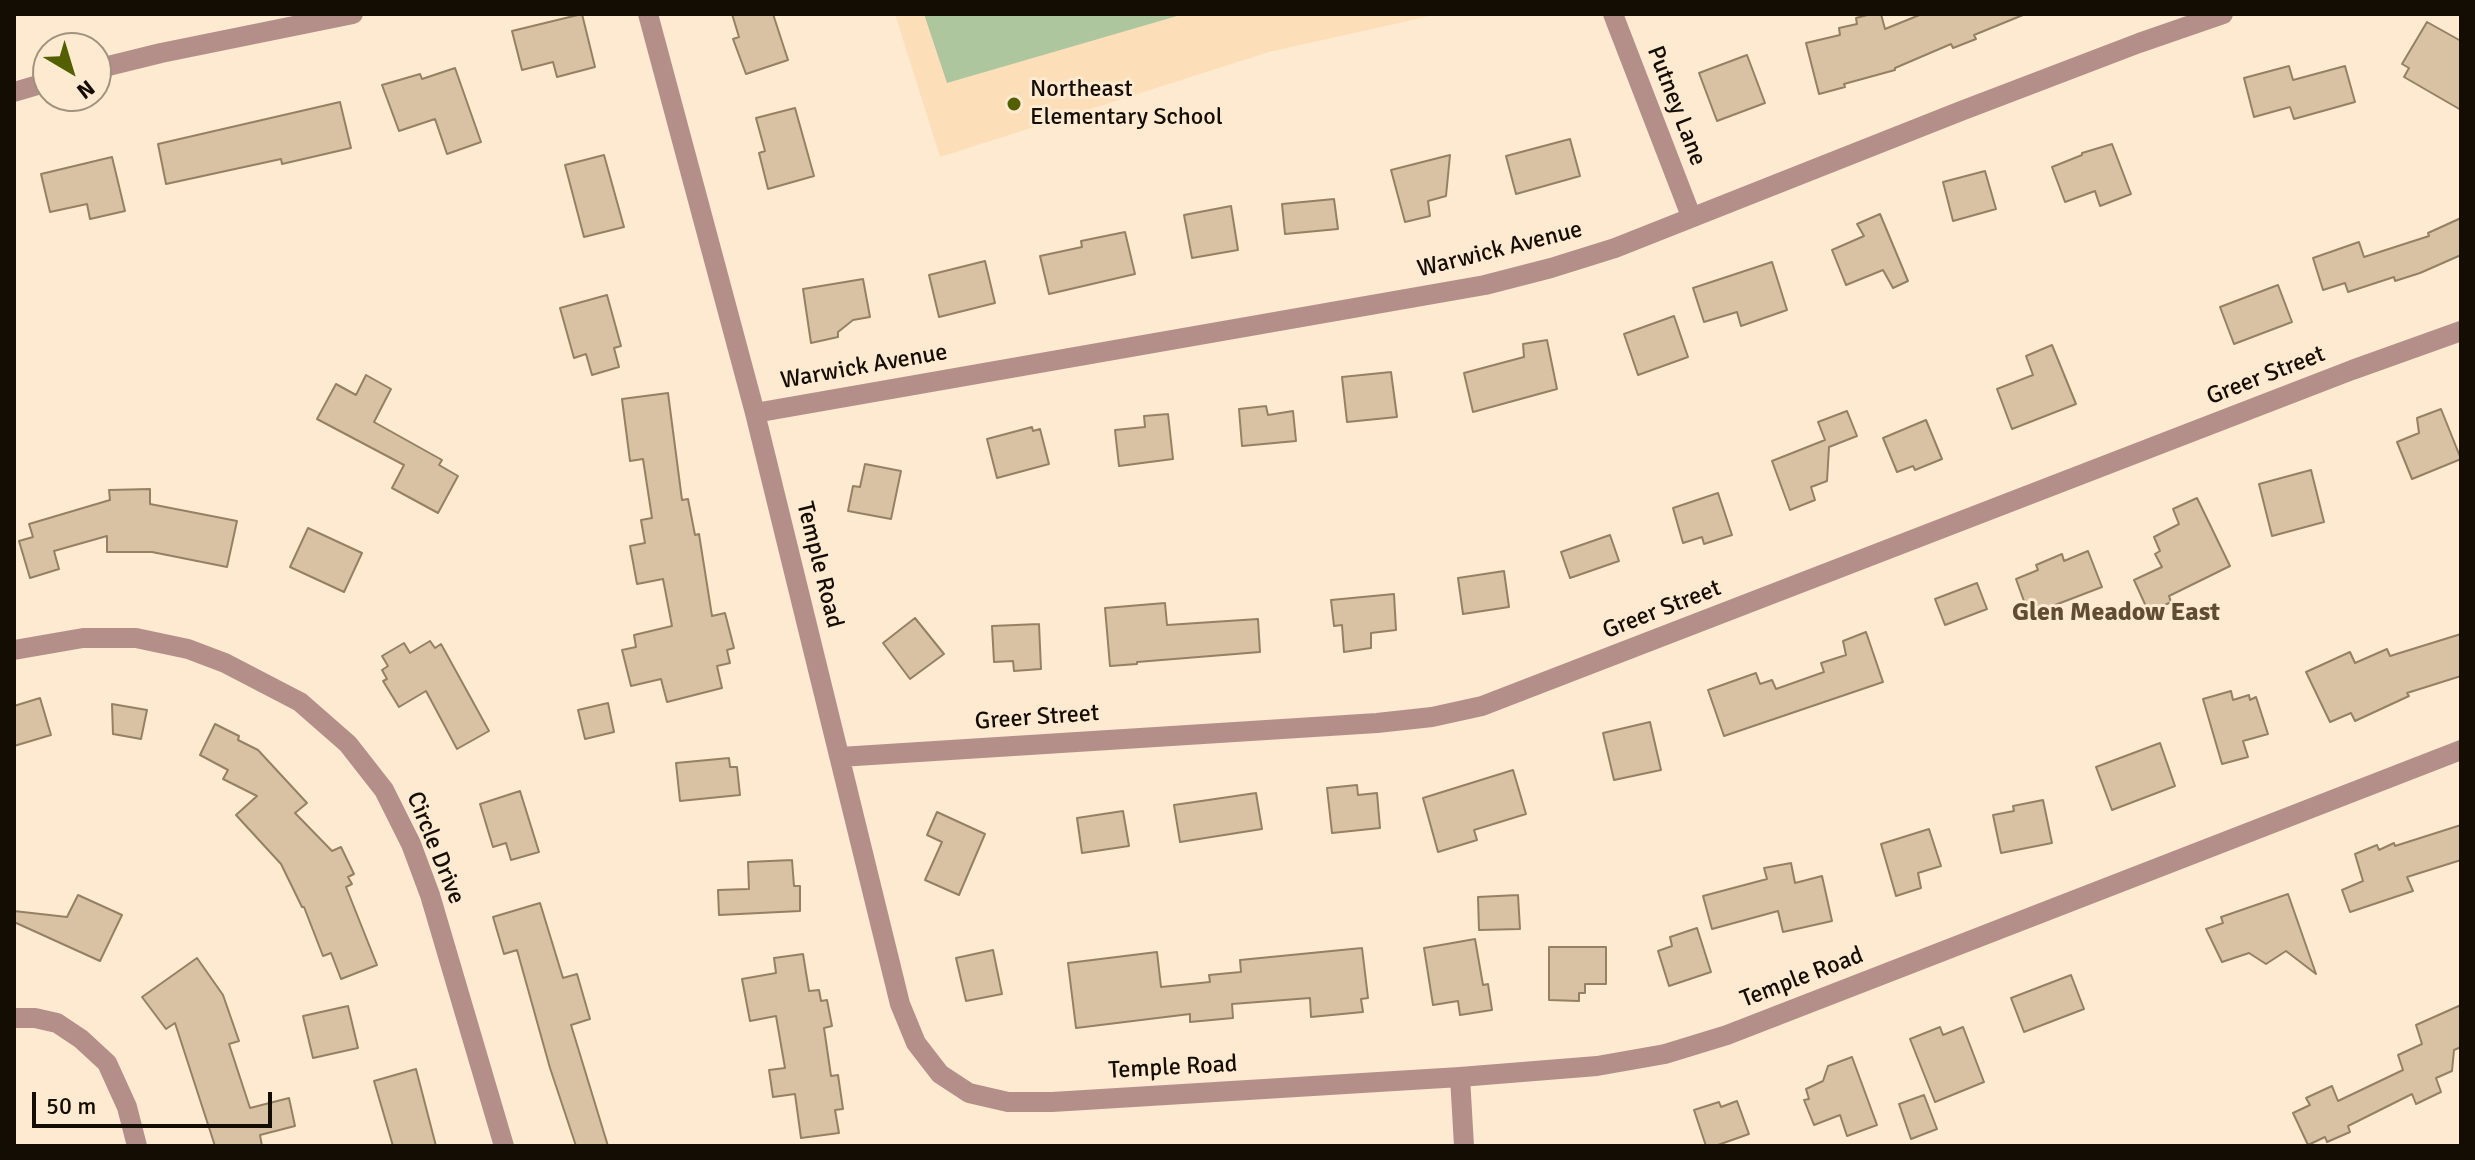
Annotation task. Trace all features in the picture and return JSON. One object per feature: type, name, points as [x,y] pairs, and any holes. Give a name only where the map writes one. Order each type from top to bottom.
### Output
[{"type":"street","points":[[112,65],[353,14]]},
{"type":"street","name":"Temple Road","points":[[648,14],[755,413],[905,1017],[916,1043],[940,1074],[969,1093],[1008,1102],[1052,1102],[1460,1077],[1597,1066],[1665,1054],[1727,1035],[2461,750]]},
{"type":"street","name":"Putney Lane","points":[[1613,14],[1691,216]]},
{"type":"street","name":"Warwick Avenue","points":[[755,413],[1485,285],[1551,268],[1615,248],[2139,43],[2223,14]]},
{"type":"street","name":"Greer Street","points":[[840,757],[1377,723],[1432,717],[1482,706],[2461,331]]},
{"type":"street","name":"Circle Drive","points":[[14,650],[83,638],[136,638],[188,649],[225,663],[300,702],[348,744],[384,790],[411,844],[430,895],[504,1146]]},
{"type":"street","points":[[14,1018],[35,1018],[57,1023],[81,1039],[107,1063],[127,1107],[137,1146]]},
{"type":"street","points":[[1460,1077],[1464,1146]]},
{"type":"shaded area","name":"Northeast Elementary School","points":[[895,14],[1439,14],[1269,52],[940,157]]},
{"type":"green space","points":[[924,14],[1184,14],[947,83]]},
{"type":"building","points":[[582,14],[595,67],[557,77],[553,62],[522,70],[512,31]]},
{"type":"building","points":[[732,14],[773,14],[788,60],[746,74],[733,39],[739,37]]},
{"type":"building","points":[[1881,14],[1885,29],[1922,14],[2023,15],[1974,35],[1976,39],[1953,48],[1951,44],[1895,70],[1819,94],[1806,43],[1840,35],[1839,28],[1857,24],[1856,18]]},
{"type":"building","points":[[2427,22],[2461,41],[2461,110],[2404,77],[2409,68],[2402,64]]},
{"type":"building","points":[[1747,55],[1765,103],[1717,121],[1699,73]]},
{"type":"building","points":[[2289,66],[2293,80],[2345,66],[2355,102],[2294,119],[2290,107],[2254,117],[2244,78]]},
{"type":"building","points":[[455,68],[481,142],[447,154],[435,119],[399,131],[382,85],[420,74],[422,79]]},
{"type":"building","points":[[340,102],[351,148],[282,164],[281,159],[166,184],[158,144]]},
{"type":"building","points":[[795,108],[814,176],[768,189],[759,153],[765,151],[756,118]]},
{"type":"building","points":[[1570,139],[1580,176],[1516,194],[1506,156]]},
{"type":"building","points":[[2112,144],[2131,194],[2100,206],[2095,191],[2065,202],[2052,167]]},
{"type":"building","points":[[604,155],[624,227],[584,237],[565,165]]},
{"type":"building","points":[[1450,155],[1446,196],[1428,201],[1430,216],[1405,222],[1391,170]]},
{"type":"building","points":[[112,157],[125,211],[90,219],[87,204],[50,212],[41,174]]},
{"type":"building","points":[[1985,171],[1996,209],[1953,221],[1943,182]]},
{"type":"building","points":[[1334,199],[1338,229],[1285,234],[1282,204]]},
{"type":"building","points":[[1231,206],[1238,250],[1192,258],[1184,215]]},
{"type":"building","points":[[1880,214],[1908,281],[1893,288],[1883,270],[1846,285],[1832,250],[1864,236],[1857,224]]},
{"type":"building","points":[[2461,218],[2461,255],[2395,281],[2394,277],[2348,292],[2345,283],[2323,290],[2313,258],[2359,242],[2364,257],[2429,236],[2428,233]]},
{"type":"building","points":[[1125,232],[1135,274],[1049,294],[1040,256],[1082,247],[1081,241]]},
{"type":"building","points":[[985,261],[995,303],[939,317],[929,275]]},
{"type":"building","points":[[1772,262],[1787,310],[1741,326],[1737,312],[1704,322],[1693,288]]},
{"type":"building","points":[[863,279],[870,317],[853,320],[838,332],[838,337],[811,343],[803,289]]},
{"type":"building","points":[[2278,285],[2292,322],[2234,344],[2220,307]]},
{"type":"building","points":[[607,295],[621,346],[614,348],[619,367],[592,375],[586,354],[574,358],[560,308]]},
{"type":"building","points":[[1674,316],[1688,357],[1638,375],[1624,334]]},
{"type":"building","points":[[1547,340],[1557,389],[1473,412],[1464,373],[1524,357],[1523,344]]},
{"type":"building","points":[[2052,345],[2076,404],[2012,429],[1997,389],[2033,375],[2026,356]]},
{"type":"building","points":[[1391,372],[1397,417],[1347,422],[1342,377]]},
{"type":"building","points":[[366,375],[391,389],[374,422],[442,460],[439,465],[458,476],[438,513],[392,488],[404,465],[317,419],[336,384],[356,395]]},
{"type":"building","points":[[668,393],[682,500],[688,499],[695,535],[699,534],[712,616],[725,613],[734,648],[727,650],[730,663],[717,666],[722,688],[667,702],[661,679],[631,686],[622,650],[636,647],[634,635],[672,626],[663,579],[637,584],[630,546],[645,543],[641,520],[652,518],[643,459],[630,461],[622,399]]},
{"type":"building","points":[[1266,406],[1268,415],[1293,411],[1296,441],[1242,446],[1239,409]]},
{"type":"building","points":[[2441,409],[2461,459],[2412,479],[2397,442],[2419,433],[2417,418]]},
{"type":"building","points":[[1847,411],[1857,436],[1829,447],[1827,481],[1811,487],[1815,500],[1790,510],[1772,461],[1825,440],[1818,422]]},
{"type":"building","points":[[1168,414],[1173,459],[1119,466],[1115,430],[1145,427],[1144,416]]},
{"type":"building","points":[[1926,420],[1942,459],[1915,470],[1913,466],[1897,472],[1883,438]]},
{"type":"building","points":[[1032,427],[1033,431],[1040,429],[1049,464],[997,478],[987,439]]},
{"type":"building","points":[[865,464],[901,471],[891,519],[848,511],[853,486],[860,487]]},
{"type":"building","points":[[2311,470],[2324,522],[2272,536],[2259,484]]},
{"type":"building","points":[[150,489],[150,504],[237,521],[227,567],[152,552],[107,552],[107,536],[54,551],[59,569],[30,578],[19,541],[33,537],[29,524],[110,500],[109,490]]},
{"type":"building","points":[[1718,493],[1732,535],[1704,544],[1702,537],[1683,543],[1673,508]]},
{"type":"building","points":[[2197,498],[2230,566],[2169,596],[2171,602],[2149,613],[2134,580],[2162,567],[2155,554],[2160,551],[2154,537],[2179,524],[2173,509]]},
{"type":"building","points":[[308,528],[362,553],[344,592],[290,567]]},
{"type":"building","points":[[1610,535],[1619,561],[1570,578],[1561,552]]},
{"type":"building","points":[[2088,551],[2102,587],[2029,615],[2016,579],[2038,570],[2036,565],[2062,554],[2064,561]]},
{"type":"building","points":[[1504,571],[1509,607],[1463,614],[1458,578]]},
{"type":"building","points":[[1977,583],[1987,609],[1945,625],[1935,599]]},
{"type":"building","points":[[1394,594],[1396,630],[1371,633],[1371,648],[1344,652],[1342,625],[1334,626],[1331,600]]},
{"type":"building","points":[[1165,603],[1167,625],[1258,619],[1260,652],[1110,666],[1105,608]]},
{"type":"building","points":[[915,618],[944,654],[910,679],[883,643]]},
{"type":"building","points":[[1039,624],[1041,669],[1014,671],[1013,661],[994,662],[992,626]]},
{"type":"building","points":[[1866,632],[1883,682],[1724,736],[1708,690],[1756,673],[1760,684],[1772,680],[1776,689],[1824,672],[1821,663],[1846,655],[1843,641]]},
{"type":"building","points":[[2461,634],[2461,676],[2407,693],[2409,696],[2355,721],[2351,713],[2330,722],[2306,672],[2350,652],[2355,663],[2387,649],[2390,656]]},
{"type":"building","points":[[430,641],[435,648],[441,644],[489,731],[457,749],[426,691],[399,707],[383,681],[387,679],[382,670],[388,666],[382,656],[404,643],[410,653]]},
{"type":"building","points":[[2231,691],[2233,700],[2249,695],[2250,700],[2256,697],[2268,734],[2243,741],[2248,757],[2222,764],[2203,699]]},
{"type":"building","points":[[40,698],[51,735],[14,746],[14,706]]},
{"type":"building","points":[[608,703],[614,732],[585,739],[578,710]]},
{"type":"building","points":[[112,704],[147,710],[141,739],[113,734]]},
{"type":"building","points":[[1650,722],[1661,770],[1614,780],[1603,733]]},
{"type":"building","points":[[215,724],[258,750],[307,803],[295,813],[332,851],[341,847],[354,874],[348,877],[352,884],[346,887],[377,965],[341,979],[331,953],[323,956],[304,907],[281,864],[236,815],[257,796],[223,779],[228,770],[200,755]]},
{"type":"building","points":[[2160,743],[2175,786],[2112,810],[2096,767]]},
{"type":"building","points":[[729,758],[730,767],[737,767],[740,795],[680,801],[676,763]]},
{"type":"building","points":[[1513,770],[1526,814],[1474,830],[1477,840],[1438,852],[1423,798]]},
{"type":"building","points":[[1357,785],[1358,795],[1377,793],[1380,828],[1332,833],[1327,788]]},
{"type":"building","points":[[520,791],[539,852],[511,860],[506,843],[493,847],[480,804]]},
{"type":"building","points":[[1256,793],[1262,829],[1180,842],[1174,805]]},
{"type":"building","points":[[2043,800],[2052,843],[2001,853],[1993,815],[2014,811],[2013,806]]},
{"type":"building","points":[[1123,811],[1129,846],[1082,853],[1077,818]]},
{"type":"building","points":[[937,812],[985,834],[959,895],[925,880],[942,842],[927,835]]},
{"type":"building","points":[[2461,825],[2461,860],[2407,877],[2413,891],[2350,912],[2342,890],[2363,881],[2355,854],[2377,845],[2379,850]]},
{"type":"building","points":[[1929,829],[1941,866],[1918,873],[1921,888],[1896,896],[1881,844]]},
{"type":"building","points":[[792,860],[794,886],[800,886],[800,911],[719,915],[718,890],[749,889],[748,862]]},
{"type":"building","points":[[1791,863],[1795,883],[1822,876],[1832,921],[1783,932],[1778,911],[1712,929],[1703,896],[1767,879],[1764,868]]},
{"type":"building","points":[[2288,894],[2316,974],[2286,951],[2266,964],[2249,953],[2222,962],[2206,929],[2223,923],[2221,917]]},
{"type":"building","points":[[78,895],[122,915],[100,961],[14,922],[14,911],[67,917]]},
{"type":"building","points":[[1518,895],[1520,929],[1479,930],[1478,897]]},
{"type":"building","points":[[540,903],[563,978],[577,974],[590,1019],[571,1025],[608,1146],[576,1146],[550,1068],[517,950],[504,954],[493,917]]},
{"type":"building","points":[[1697,928],[1711,972],[1669,986],[1658,951],[1672,946],[1670,937]]},
{"type":"building","points":[[1475,939],[1483,985],[1488,984],[1492,1010],[1460,1015],[1458,1001],[1433,1005],[1424,948]]},
{"type":"building","points":[[1549,947],[1606,947],[1606,984],[1585,984],[1585,993],[1579,993],[1579,1001],[1549,1000]]},
{"type":"building","points":[[1362,948],[1368,998],[1361,999],[1363,1012],[1311,1017],[1310,998],[1232,1004],[1233,1018],[1190,1022],[1190,1014],[1076,1028],[1068,963],[1157,952],[1161,987],[1210,982],[1209,975],[1241,972],[1240,960]]},
{"type":"building","points":[[993,950],[1002,994],[966,1001],[956,958]]},
{"type":"building","points":[[803,954],[809,991],[819,990],[821,1001],[827,1000],[832,1026],[824,1028],[831,1076],[838,1075],[843,1109],[835,1110],[839,1133],[801,1138],[795,1094],[773,1097],[769,1070],[785,1068],[776,1016],[750,1021],[742,979],[776,973],[774,958]]},
{"type":"building","points":[[197,958],[223,995],[239,1041],[229,1044],[250,1108],[289,1098],[295,1126],[260,1135],[262,1146],[215,1146],[175,1023],[166,1029],[142,997]]},
{"type":"building","points":[[2071,975],[2084,1009],[2024,1032],[2011,998]]},
{"type":"building","points":[[2461,1005],[2461,1047],[2454,1050],[2452,1071],[2436,1078],[2441,1092],[2416,1104],[2412,1094],[2348,1126],[2350,1132],[2327,1142],[2325,1137],[2308,1145],[2293,1113],[2310,1105],[2306,1098],[2332,1086],[2338,1101],[2403,1070],[2398,1055],[2422,1044],[2416,1025]]},
{"type":"building","points":[[348,1006],[358,1048],[313,1058],[303,1016]]},
{"type":"building","points":[[1940,1027],[1943,1035],[1963,1027],[1984,1082],[1935,1102],[1910,1039]]},
{"type":"building","points":[[1852,1057],[1877,1125],[1847,1136],[1840,1115],[1814,1125],[1804,1100],[1809,1099],[1806,1089],[1823,1081],[1828,1066]]},
{"type":"building","points":[[416,1069],[436,1146],[393,1146],[374,1081]]},
{"type":"building","points":[[1924,1095],[1937,1129],[1911,1139],[1899,1104]]},
{"type":"building","points":[[1737,1101],[1749,1134],[1715,1146],[1706,1146],[1694,1110],[1719,1102],[1721,1107]]},
{"type":"place","name":"Northeast Elementary School","points":[[1014,104]]},
{"type":"district","name":"Glen Meadow East","points":[[2116,613]]}]
